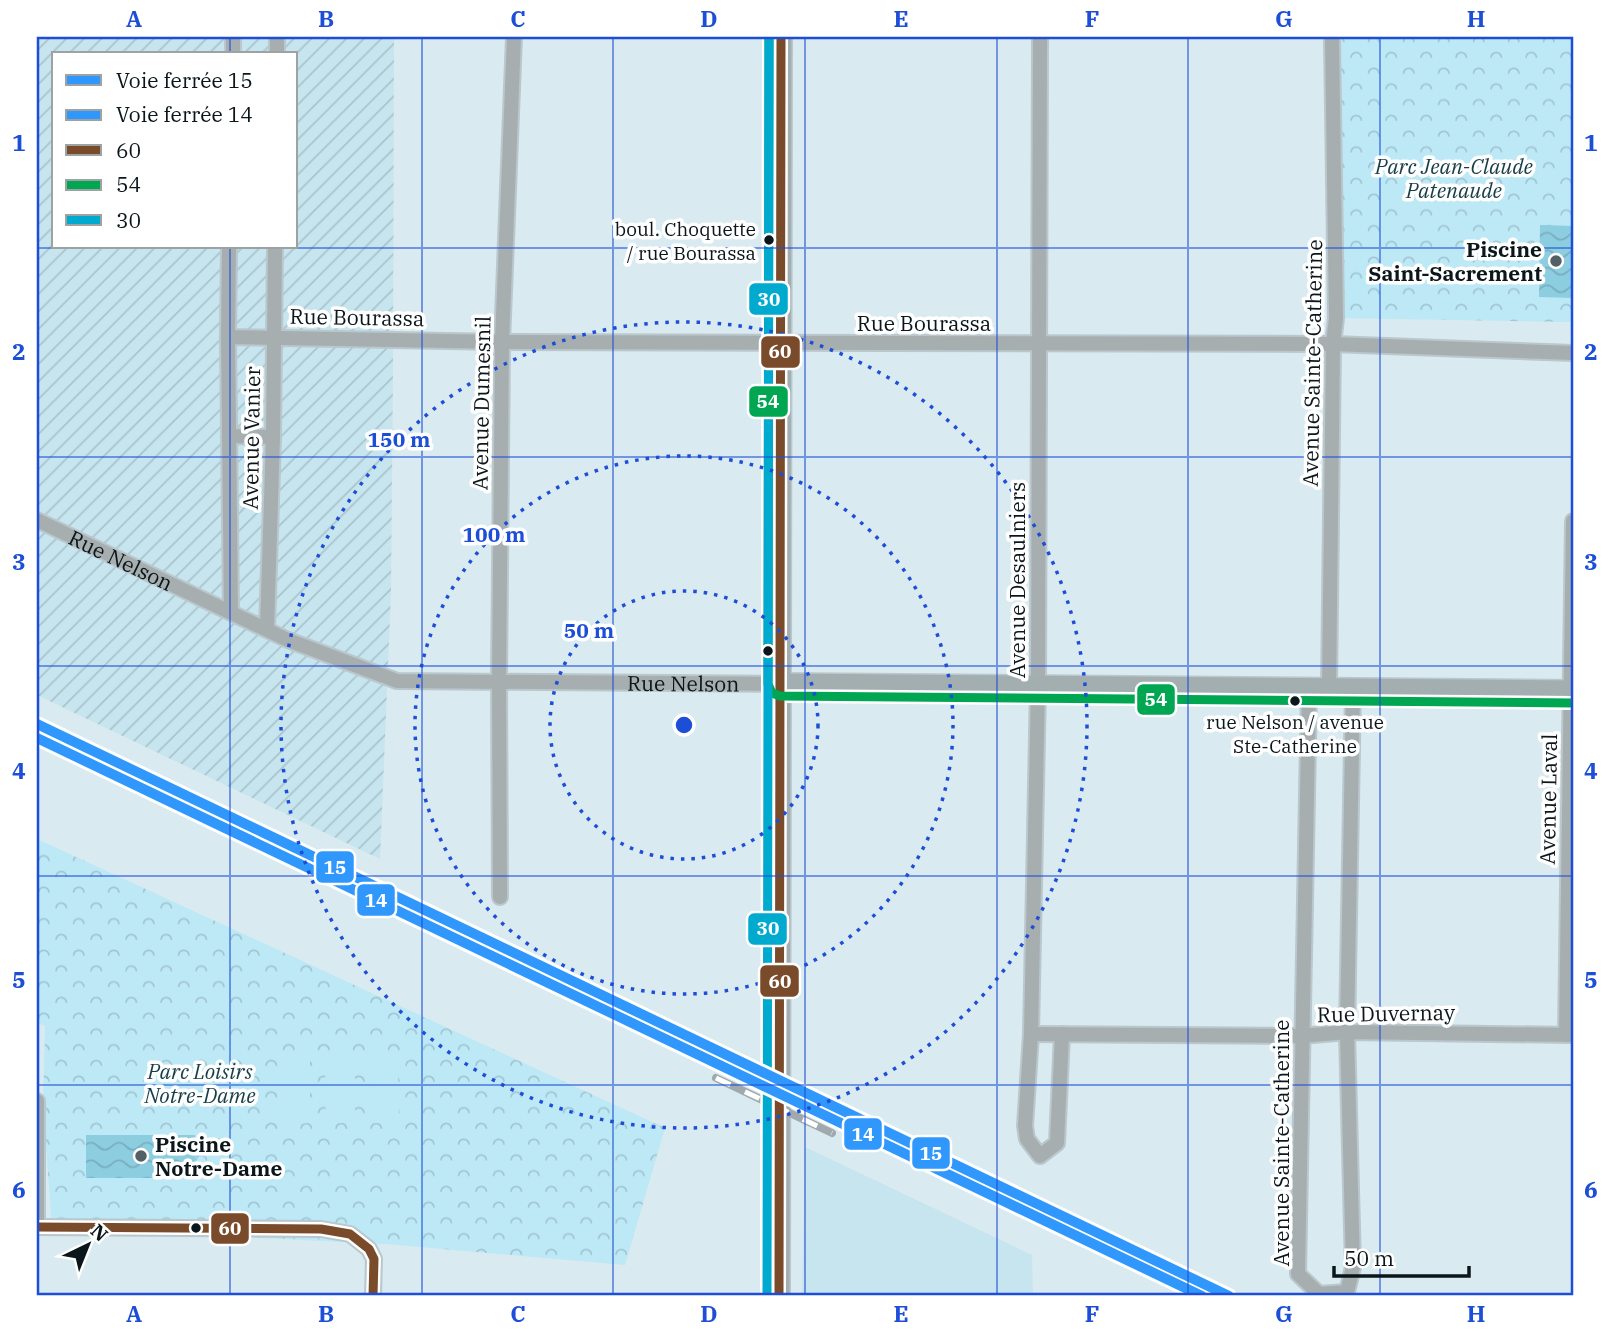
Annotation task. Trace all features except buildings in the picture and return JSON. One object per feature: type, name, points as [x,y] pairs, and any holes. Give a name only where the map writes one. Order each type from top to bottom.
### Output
[{"type":"main road","points":[[779,1296],[781,37]]},
{"type":"main road","name":"Rue Nelson","points":[[779,684],[1572,691]]},
{"type":"street","name":"Avenue Dumesnil","points":[[500,897],[502,342],[514,37]]},
{"type":"street","name":"Avenue Desaulniers","points":[[1040,37],[1038,686],[1031,1034],[1025,1126],[1027,1139],[1040,1156],[1057,1143],[1062,1034]]},
{"type":"street","name":"Avenue Sainte-Catherine","points":[[1332,37],[1336,318],[1301,1036],[1298,1274],[1319,1294],[1348,1292],[1353,1267],[1347,1032],[1353,689]]},
{"type":"street","name":"Avenue Vanier","points":[[229,248],[231,612]]},
{"type":"street","name":"Avenue Vanier","points":[[267,629],[275,248]]},
{"type":"street","name":"Rue Bourassa","points":[[228,337],[502,342],[1334,344],[1573,353]]},
{"type":"street","points":[[229,436],[273,437]]},
{"type":"street","name":"Rue Nelson","points":[[37,520],[288,640],[397,681],[779,684]]},
{"type":"street","name":"Avenue Laval","points":[[1569,1035],[1573,521]]},
{"type":"street","name":"Rue Duvernay","points":[[1031,1034],[1301,1036],[1347,1032],[1569,1035]]},
{"type":"street","points":[[37,1101],[37,1225],[321,1228],[350,1234],[369,1249],[373,1259],[373,1296]]},
{"type":"shaded area","points":[[37,37],[394,37],[391,592],[380,859],[37,695]]},
{"type":"shaded area","points":[[805,1147],[1032,1255],[1033,1296],[802,1296]]},
{"type":"green space","name":"Parc Jean-Claude Patenaude","points":[[1334,37],[1573,37],[1573,322],[1336,318]]},
{"type":"green space","name":"Parc Loisirs Notre-Dame","points":[[37,839],[665,1128],[625,1265],[386,1244],[52,1228],[43,1104],[45,1026],[37,1023]]},
{"type":"green space","points":[[355,1058],[355,1123],[326,1123],[325,1059]]},
{"type":"green space","points":[[369,1058],[398,1058],[399,1123],[370,1123]]},
{"type":"green space","points":[[280,1059],[310,1059],[310,1123],[281,1124]]},
{"type":"water","name":"Piscine Saint-Sacrement","points":[[1540,225],[1573,226],[1573,298],[1539,297]]},
{"type":"water","name":"Piscine Notre-Dame","points":[[86,1135],[195,1135],[196,1178],[86,1178]]},
{"type":"railway","points":[[716,1078],[832,1133]]},
{"type":"rail line","name":"15","points":[[37,724],[1229,1296]]},
{"type":"rail line","name":"14","points":[[37,738],[1202,1296]]},
{"type":"transit line","name":"54","points":[[769,37],[768,684],[772,693],[780,696],[1573,703]]},
{"type":"transit line","name":"30","points":[[767,1296],[769,37]]},
{"type":"transit line","name":"60","points":[[779,1296],[781,37]]},
{"type":"transit line","name":"60","points":[[37,1227],[321,1229],[350,1234],[369,1249],[374,1259],[373,1296]]},
{"type":"place","name":"boul. Choquette / rue Bourassa","points":[[769,240]]},
{"type":"place","name":"Piscine Saint-Sacrement","points":[[1556,261]]},
{"type":"place","name":"rue Nelson / avenue Ste-Catherine","points":[[1295,701]]},
{"type":"place","name":"Piscine Notre-Dame","points":[[141,1156]]}]
